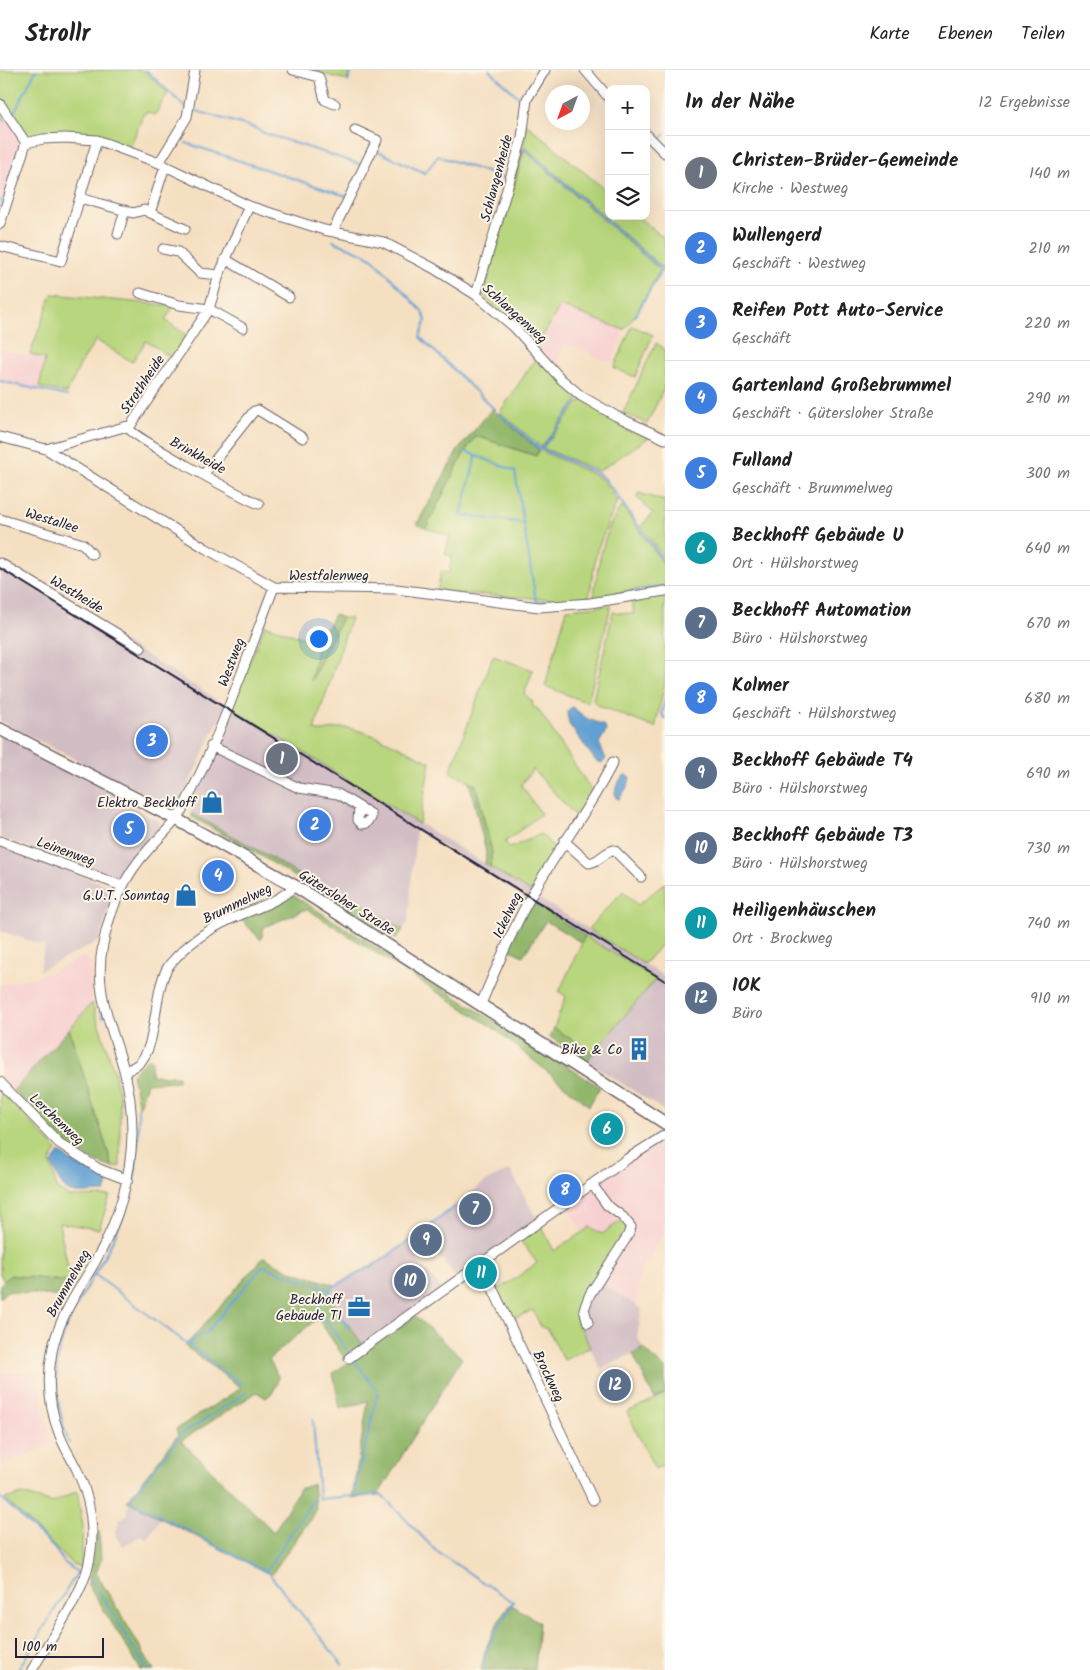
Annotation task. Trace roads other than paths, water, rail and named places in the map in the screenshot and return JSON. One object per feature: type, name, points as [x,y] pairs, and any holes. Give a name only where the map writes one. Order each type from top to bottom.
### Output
[{"type":"main road","name":"Gütersloher Straße","points":[[0,729],[176,819],[295,886],[665,1122]]},
{"type":"street","points":[[150,212],[162,164],[187,117],[195,70]]},
{"type":"street","points":[[293,70],[319,77],[325,100],[335,104]]},
{"type":"street","name":"Schlangenheide","points":[[476,295],[522,138],[527,99],[545,70]]},
{"type":"street","points":[[585,70],[605,93]]},
{"type":"street","points":[[0,104],[26,144],[0,224]]},
{"type":"street","points":[[333,231],[377,140],[356,130]]},
{"type":"street","points":[[650,138],[665,153]]},
{"type":"street","name":"Schlangenweg","points":[[26,144],[43,139],[97,140],[162,164],[249,206],[333,231],[384,242],[433,268],[476,295],[514,327],[561,379],[581,396],[616,416],[665,439]]},
{"type":"street","points":[[0,246],[61,261],[97,140]]},
{"type":"street","points":[[80,198],[133,213],[144,210],[185,229]]},
{"type":"street","name":"Strothheide","points":[[46,449],[131,425],[209,309],[225,259],[249,206]]},
{"type":"street","points":[[118,234],[124,210]]},
{"type":"street","points":[[163,249],[178,252],[200,273],[219,275]]},
{"type":"street","points":[[225,259],[289,297]]},
{"type":"street","points":[[140,293],[179,305],[209,309],[243,328]]},
{"type":"street","points":[[204,474],[254,410],[258,410],[303,438]]},
{"type":"street","name":"Brinkheide","points":[[127,427],[137,436],[259,504]]},
{"type":"street","name":"Westfalenweg","points":[[0,437],[46,449],[205,548],[274,587],[396,588],[539,607],[590,603],[665,591]]},
{"type":"street","name":"Westallee","points":[[0,519],[84,544],[92,554]]},
{"type":"street","name":"Westheide","points":[[0,563],[141,648]]},
{"type":"street","name":"Westweg","points":[[176,819],[211,746],[274,587]]},
{"type":"street","points":[[211,746],[299,788],[338,794],[359,807]]},
{"type":"street","name":"Ickelweg","points":[[481,1004],[530,898],[564,841],[598,793],[613,762]]},
{"type":"street","name":"Brummelweg","points":[[32,1670],[82,1585],[92,1546],[90,1506],[85,1487],[59,1434],[52,1410],[49,1376],[57,1333],[65,1313],[109,1235],[128,1180],[132,1129],[130,1100],[125,1072],[102,1001],[100,968],[103,944],[122,886],[146,852],[168,831],[176,819]]},
{"type":"street","name":"Leinenweg","points":[[0,841],[122,886]]},
{"type":"street","points":[[564,841],[589,863],[595,862],[607,852],[614,850],[641,877]]},
{"type":"street","name":"Brummelweg","points":[[125,1072],[139,1064],[147,1051],[163,978],[170,965],[196,939],[230,919],[286,895],[295,886]]},
{"type":"street","name":"Lerchenweg","points":[[0,1082],[59,1143],[93,1166],[128,1180]]},
{"type":"street","points":[[349,1358],[592,1184],[665,1135]]},
{"type":"street","points":[[588,1323],[584,1309],[627,1237],[631,1227],[623,1216],[607,1205],[592,1184]]},
{"type":"street","name":"Brockweg","points":[[481,1264],[593,1500]]},
{"type":"water","points":[[572,707],[586,718],[605,726],[606,731],[599,743],[606,759],[602,763],[596,761],[569,724],[567,711]]},
{"type":"water","points":[[625,775],[630,777],[626,789],[619,799],[615,795],[616,789],[620,780]]},
{"type":"water","points":[[59,1152],[77,1165],[109,1181],[105,1192],[77,1193],[66,1189],[61,1184],[52,1164]]},
{"type":"waterway","points":[[14,113],[36,70]]},
{"type":"waterway","points":[[146,70],[185,107]]},
{"type":"waterway","points":[[348,82],[352,70]]},
{"type":"waterway","points":[[489,70],[522,100]]},
{"type":"waterway","points":[[193,110],[255,128],[261,132],[362,165]]},
{"type":"waterway","points":[[0,117],[6,120]]},
{"type":"waterway","points":[[660,141],[665,134]]},
{"type":"waterway","points":[[186,143],[346,196]]},
{"type":"waterway","points":[[524,148],[665,272]]},
{"type":"waterway","points":[[375,150],[425,173],[438,156],[507,179]]},
{"type":"waterway","points":[[0,200],[2,201],[0,208]]},
{"type":"waterway","points":[[333,241],[367,255],[374,260],[422,311],[426,320],[420,337],[494,409]]},
{"type":"waterway","points":[[635,316],[662,270]]},
{"type":"waterway","points":[[0,381],[67,396]]},
{"type":"waterway","points":[[541,449],[577,402]]},
{"type":"waterway","points":[[499,413],[539,448],[597,473],[605,479],[665,563]]},
{"type":"waterway","points":[[465,451],[515,471],[536,601],[551,602]]},
{"type":"waterway","points":[[476,456],[461,515],[524,523]]},
{"type":"waterway","points":[[619,594],[665,586]]},
{"type":"waterway","points":[[665,701],[662,714],[665,719]]},
{"type":"waterway","points":[[97,990],[103,1018]]},
{"type":"waterway","points":[[69,1443],[58,1404],[56,1371],[61,1343],[84,1291],[115,1236],[128,1203],[137,1157],[138,1109]]},
{"type":"waterway","points":[[318,1308],[317,1306],[335,1286],[381,1261],[455,1207]]},
{"type":"waterway","points":[[188,1345],[206,1333],[263,1266],[331,1290]]},
{"type":"waterway","points":[[94,1274],[241,1384]]},
{"type":"waterway","points":[[337,1311],[349,1329]]},
{"type":"waterway","points":[[321,1313],[349,1354]]},
{"type":"waterway","points":[[354,1360],[378,1392],[353,1496],[381,1494],[436,1551],[513,1602],[485,1653],[484,1670]]},
{"type":"waterway","points":[[246,1393],[182,1434],[130,1500],[268,1573]]},
{"type":"waterway","points":[[313,1420],[319,1499],[352,1496]]},
{"type":"waterway","points":[[0,1497],[54,1548],[64,1562],[81,1575]]},
{"type":"waterway","points":[[266,1571],[313,1500]]},
{"type":"waterway","points":[[18,1670],[77,1573]]},
{"type":"waterway","points":[[271,1576],[342,1664]]},
{"type":"waterway","points":[[87,1578],[93,1582],[147,1670]]},
{"type":"railway","points":[[0,568],[665,981]]},
{"type":"place","name":"Reifen Pott Auto-Service","points":[[152,741]]},
{"type":"place","name":"Christen-Brüder-Gemeinde","points":[[282,759]]},
{"type":"place","name":"Elektro Beckhoff","points":[[212,802]]},
{"type":"place","name":"Wullengerd","points":[[315,825]]},
{"type":"place","name":"Fulland","points":[[129,829]]},
{"type":"place","name":"Gartenland Großebrummel","points":[[218,876]]},
{"type":"place","name":"G.U.T. Sonntag","points":[[186,895]]},
{"type":"place","name":"Bike & Co","points":[[639,1049]]},
{"type":"place","name":"Beckhoff Gebäude U","points":[[607,1129]]},
{"type":"place","name":"Kolmer","points":[[565,1190]]},
{"type":"place","name":"Beckhoff Automation","points":[[475,1209]]},
{"type":"place","name":"Beckhoff Gebäude T4","points":[[426,1240]]},
{"type":"place","name":"Heiligenhäuschen","points":[[481,1273]]},
{"type":"place","name":"Beckhoff Gebäude T3","points":[[410,1281]]},
{"type":"place","name":"Beckhoff Gebäude T1","points":[[359,1307]]},
{"type":"place","name":"IOK","points":[[615,1385]]}]
